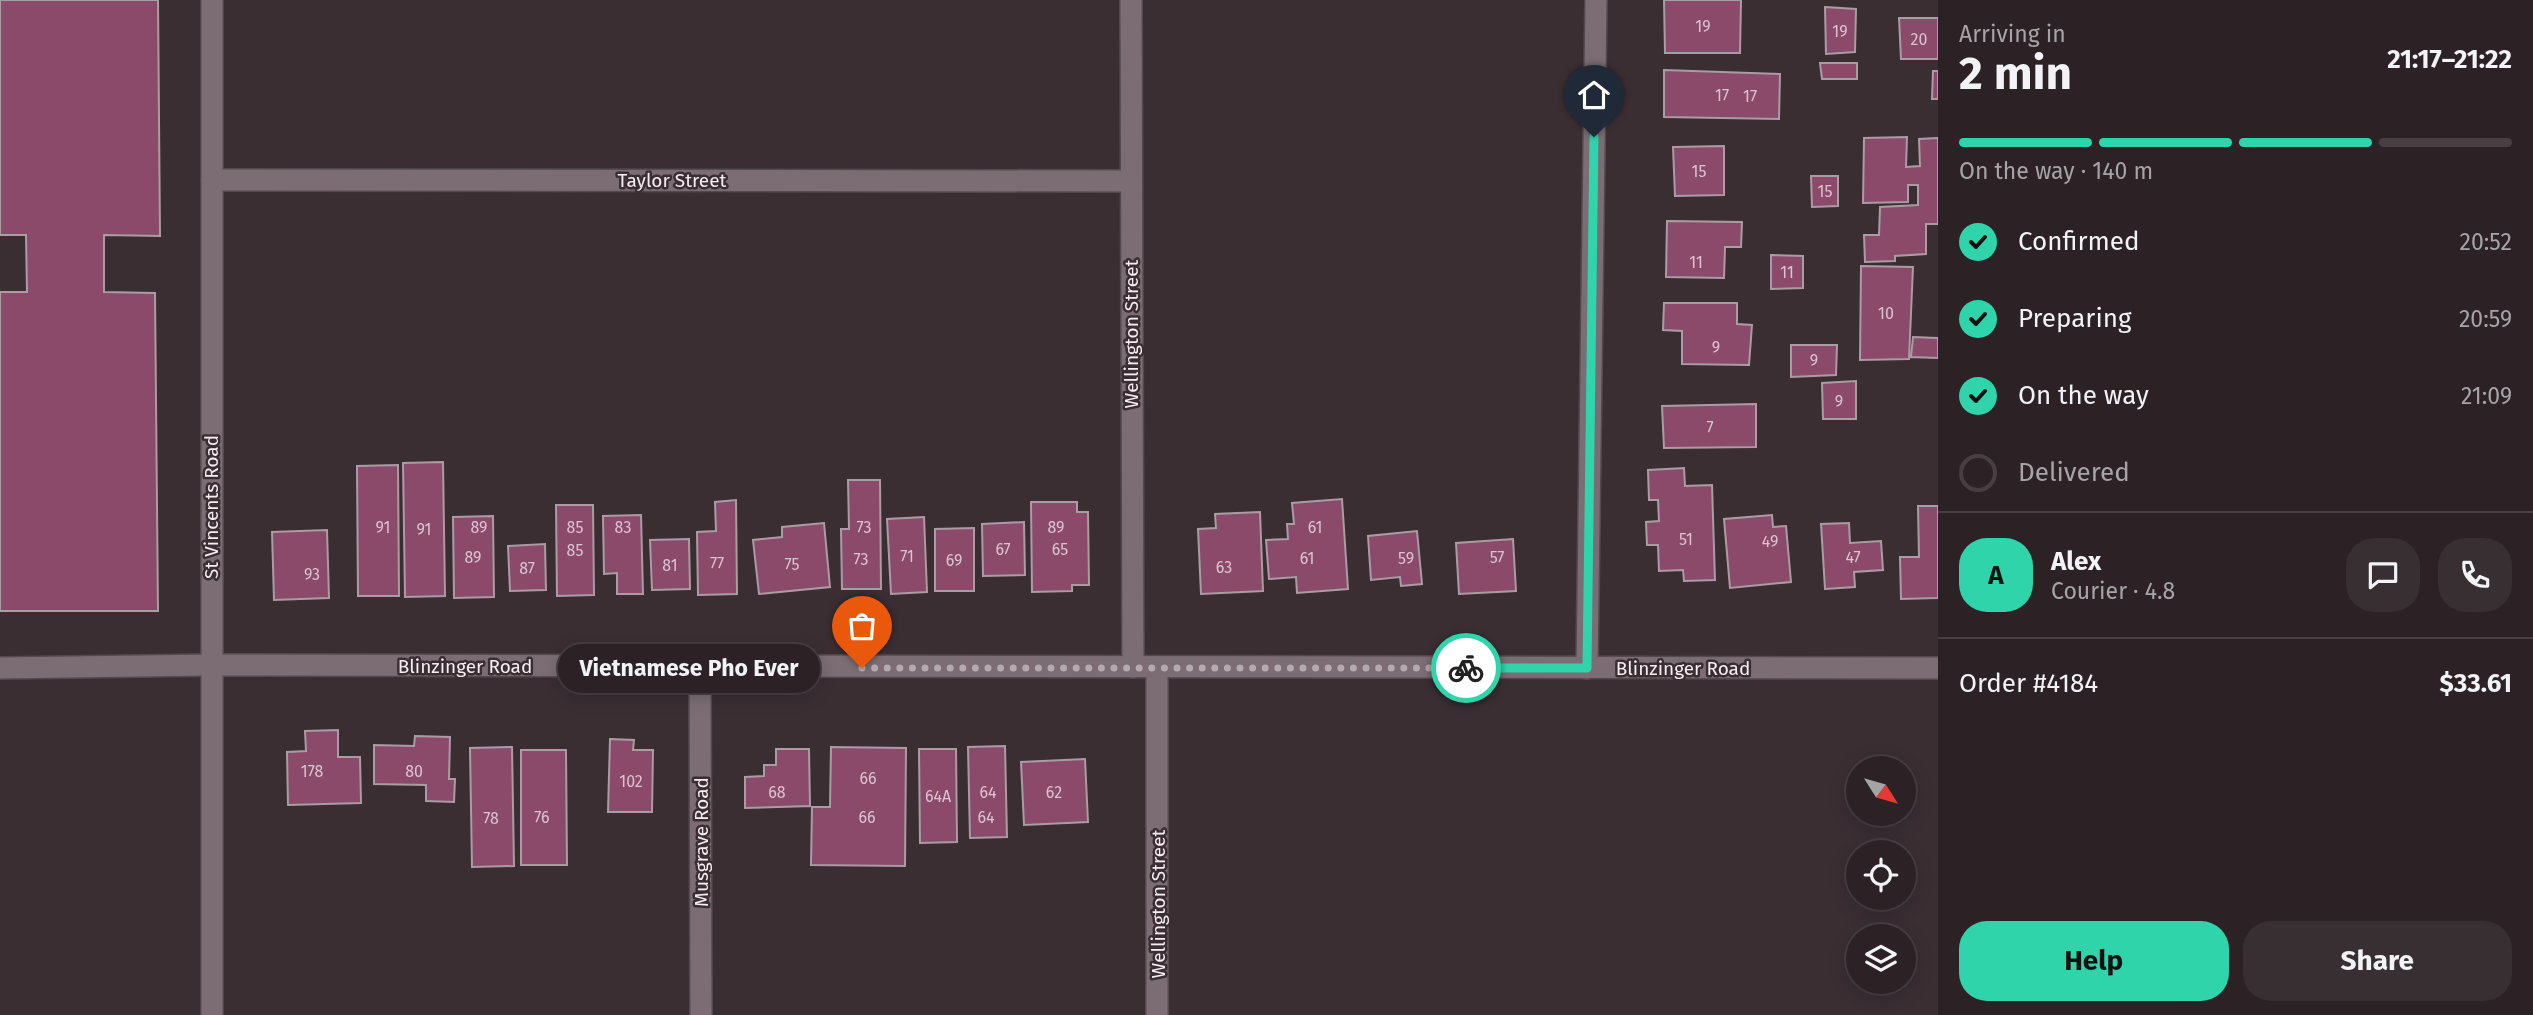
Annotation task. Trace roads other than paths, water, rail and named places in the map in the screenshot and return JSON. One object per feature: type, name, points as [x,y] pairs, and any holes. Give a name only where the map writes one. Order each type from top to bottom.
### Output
[{"type":"street","name":"St Vincents Road","points":[[212,0],[212,1015]]},
{"type":"street","name":"Wellington Street","points":[[1131,0],[1133,667]]},
{"type":"street","points":[[1587,668],[1596,0]]},
{"type":"street","name":"Taylor Street","points":[[212,180],[1131,181]]},
{"type":"street","name":"Blinzinger Road","points":[[0,668],[211,665],[700,668],[1938,668]]},
{"type":"street","name":"Wellington Street","points":[[1157,667],[1157,1015]]},
{"type":"street","name":"Musgrave Road","points":[[700,668],[701,1015]]},
{"type":"place","name":"Vietnamese Pho Ever","points":[[862,668]]}]
